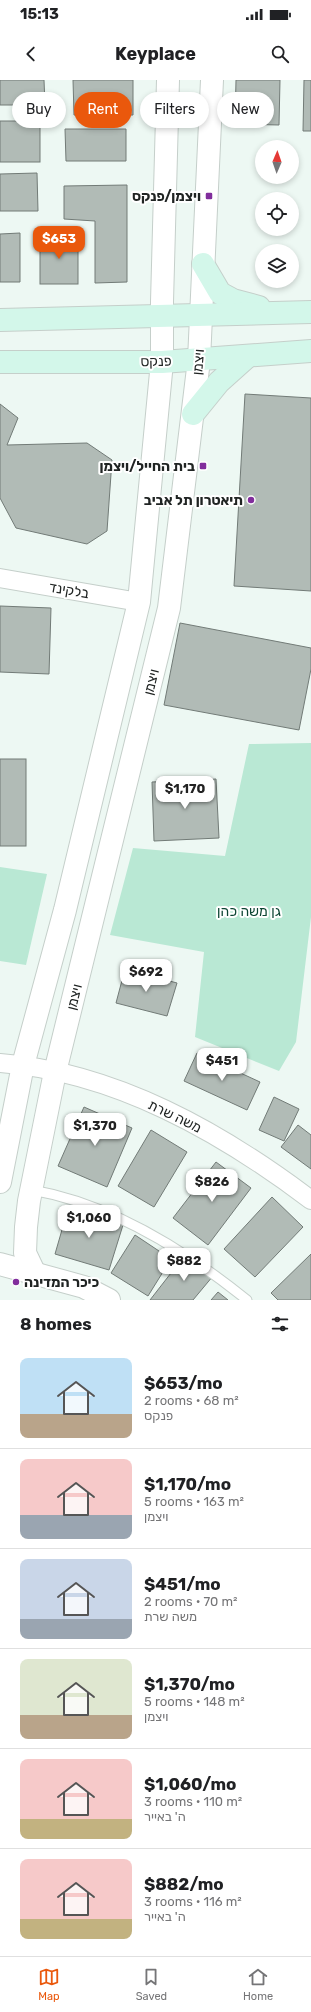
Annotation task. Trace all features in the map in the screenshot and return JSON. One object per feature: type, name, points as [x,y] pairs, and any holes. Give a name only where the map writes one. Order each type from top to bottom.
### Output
[{"type":"main road","points":[[203,264],[220,293],[233,300],[285,312]]},
{"type":"main road","points":[[0,320],[311,312]]},
{"type":"main road","name":"פנקס","points":[[0,362],[162,362],[311,351]]},
{"type":"main road","points":[[193,414],[219,382],[248,356]]},
{"type":"street","points":[[0,1182],[24,1065],[65,910],[139,602],[162,362],[161,316],[168,80]]},
{"type":"street","name":"ויצמן","points":[[34,1272],[25,1253],[26,1227],[31,1190],[55,1072],[169,608],[199,360],[212,80]]},
{"type":"street","name":"בלקינד","points":[[0,578],[139,602]]},
{"type":"street","name":"משה שרת","points":[[0,1063],[24,1065],[55,1072],[128,1094],[185,1119],[238,1148],[311,1200]]},
{"type":"street","points":[[0,1264],[34,1272],[84,1287],[110,1300]]},
{"type":"lane","points":[[31,1190],[89,1207],[132,1224],[173,1246],[212,1272],[247,1300]]},
{"type":"green space","name":"גן משה כהן","points":[[311,743],[311,917],[296,1042],[279,1071],[195,1037],[204,952],[110,935],[133,848],[225,856],[249,744]]},
{"type":"green space","points":[[0,867],[47,874],[26,965],[0,961]]},
{"type":"building","points":[[0,80],[44,80],[44,92],[12,92],[12,105],[0,105]]},
{"type":"building","points":[[73,80],[133,80],[133,115],[132,92],[74,92],[74,115]]},
{"type":"building","points":[[236,80],[280,80],[279,125],[274,125],[274,92],[236,92]]},
{"type":"building","points":[[304,80],[311,80],[311,131],[303,131]]},
{"type":"building","points":[[0,121],[12,121],[12,128],[40,128],[40,162],[0,162]]},
{"type":"building","points":[[65,129],[126,129],[126,161],[66,161]]},
{"type":"building","points":[[37,173],[38,211],[0,211],[0,174]]},
{"type":"building","points":[[127,185],[127,282],[95,283],[95,221],[64,219],[64,186]]},
{"type":"building","points":[[20,233],[20,282],[0,282],[0,234]]},
{"type":"building","points":[[40,237],[78,237],[78,284],[40,284]]},
{"type":"building","points":[[245,394],[311,398],[311,591],[234,586]]},
{"type":"building","points":[[0,404],[18,418],[7,445],[87,443],[112,460],[107,531],[87,544],[16,528],[0,498]]},
{"type":"building","points":[[0,606],[51,608],[49,674],[0,672]]},
{"type":"building","points":[[180,623],[311,648],[311,669],[299,730],[164,705]]},
{"type":"building","points":[[0,759],[26,759],[26,846],[0,846]]},
{"type":"building","points":[[216,779],[219,838],[154,841],[152,782]]},
{"type":"building","points":[[125,969],[177,983],[167,1016],[116,1003]]},
{"type":"building","points":[[197,1053],[260,1082],[247,1110],[184,1081]]},
{"type":"building","points":[[274,1097],[299,1109],[284,1141],[259,1130]]},
{"type":"building","points":[[84,1107],[132,1128],[107,1187],[58,1166]]},
{"type":"building","points":[[298,1125],[311,1135],[311,1169],[281,1147]]},
{"type":"building","points":[[151,1130],[187,1152],[154,1207],[118,1186]]},
{"type":"building","points":[[216,1162],[251,1188],[208,1245],[173,1218]]},
{"type":"building","points":[[272,1197],[303,1227],[255,1277],[224,1249]]},
{"type":"building","points":[[68,1209],[123,1225],[109,1270],[55,1254]]},
{"type":"building","points":[[135,1235],[171,1259],[148,1296],[111,1273]]},
{"type":"building","points":[[311,1254],[311,1300],[278,1300],[271,1293]]},
{"type":"building","points":[[185,1255],[213,1276],[193,1300],[150,1300]]},
{"type":"building","points":[[218,1292],[228,1300],[211,1300]]},
{"type":"place","name":"ויצמן/פנקס","points":[[209,196]]},
{"type":"place","name":"בית החייל/ויצמן","points":[[203,466]]},
{"type":"place","name":"תיאטרון תל אביב","points":[[251,500]]},
{"type":"place","name":"כיכר המדינה","points":[[16,1282]]}]
